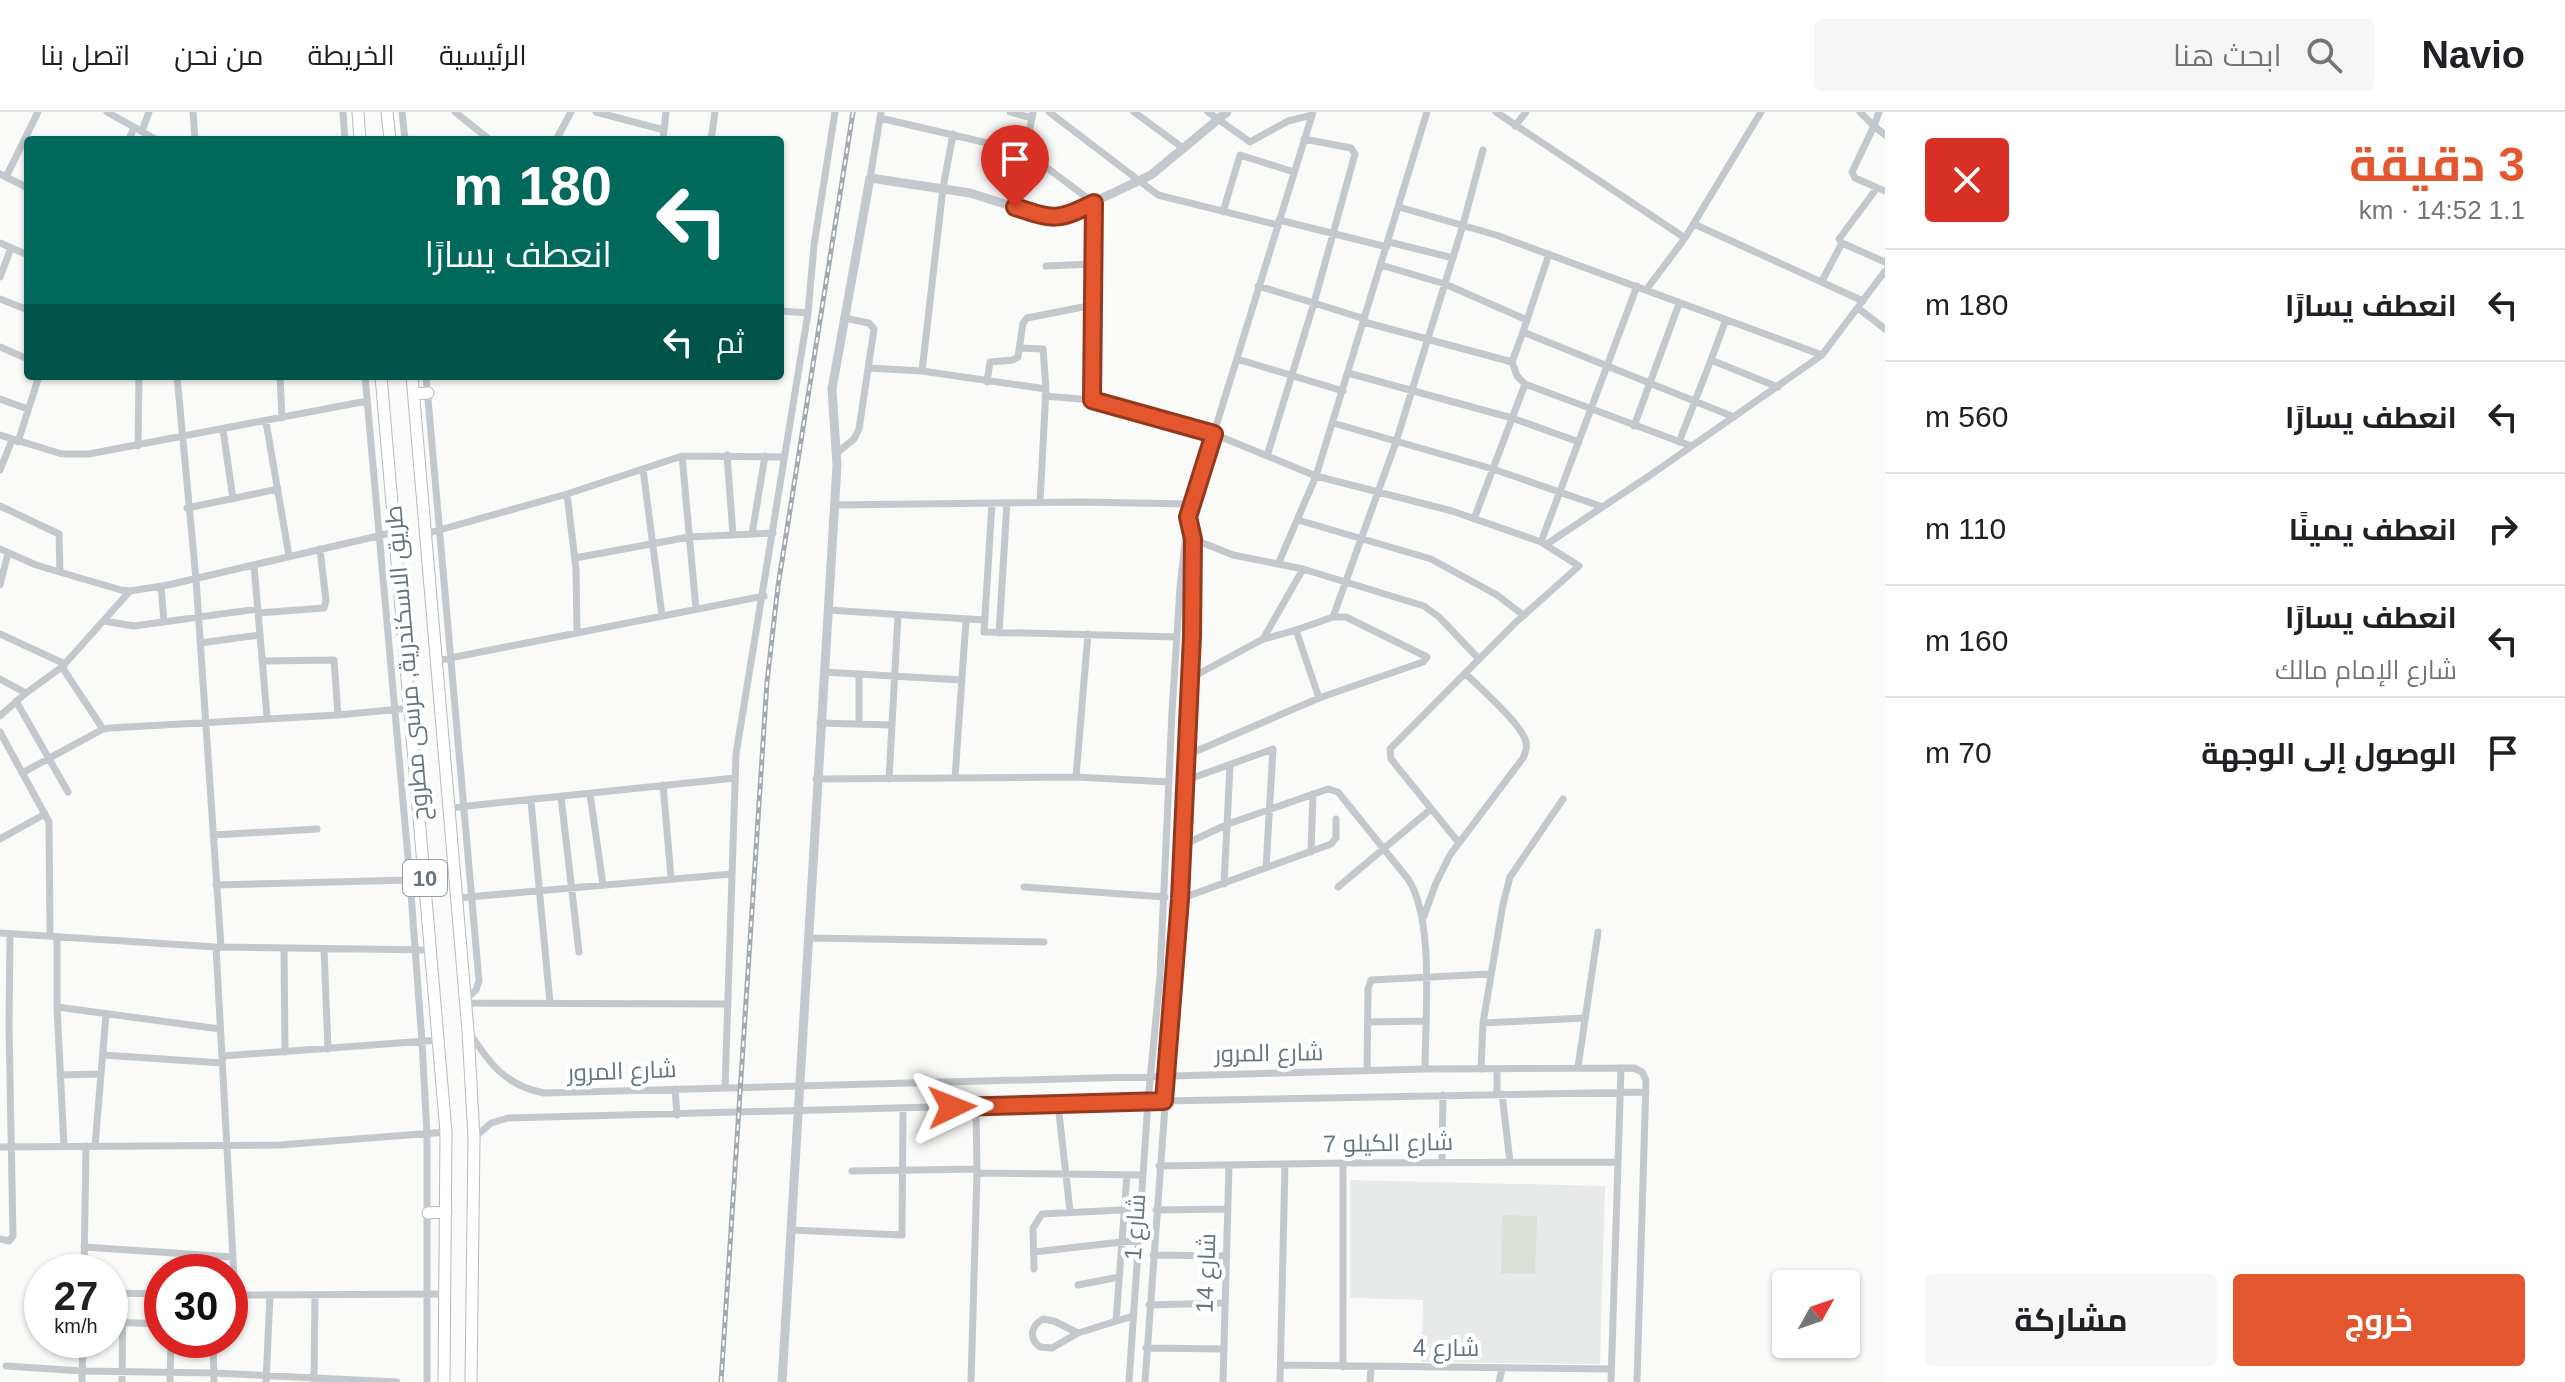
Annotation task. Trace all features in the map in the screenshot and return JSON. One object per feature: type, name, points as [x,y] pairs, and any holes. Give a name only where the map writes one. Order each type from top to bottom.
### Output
[{"type":"main road","points":[[358,112],[360,136]]},
{"type":"main road","points":[[387,112],[390,136]]},
{"type":"main road","name":"طريق الاسكندرية, مرسى مطروح","points":[[381,380],[446,1132],[444,1382]]},
{"type":"main road","name":"طريق الاسكندرية, مرسى مطروح","points":[[412,380],[468,1031],[474,1138],[471,1382]]},
{"type":"main road","points":[[414,394],[428,393]]},
{"type":"main road","points":[[418,448],[433,446]]},
{"type":"main road","points":[[428,1213],[446,1212]]},
{"type":"street","points":[[25,136],[38,112]]},
{"type":"street","points":[[107,112],[150,136]]},
{"type":"street","points":[[132,136],[149,112]]},
{"type":"street","points":[[193,112],[195,136]]},
{"type":"street","points":[[343,112],[345,136]]},
{"type":"street","points":[[402,112],[405,136]]},
{"type":"street","points":[[455,112],[485,136]]},
{"type":"street","points":[[558,136],[571,112]]},
{"type":"street","points":[[596,112],[664,130]]},
{"type":"street","points":[[663,136],[666,112]]},
{"type":"street","points":[[712,136],[715,112]]},
{"type":"street","points":[[725,1088],[736,754],[808,313],[814,245],[835,112]]},
{"type":"street","points":[[1010,112],[1033,115],[1015,207]]},
{"type":"street","points":[[1049,112],[1162,197],[1453,258]]},
{"type":"street","points":[[1134,112],[1183,148]]},
{"type":"street","points":[[1208,112],[1250,142],[1288,121],[1312,114]]},
{"type":"street","points":[[870,178],[983,196],[1043,216],[1060,218],[1159,170],[1227,112]]},
{"type":"street","points":[[1279,562],[1316,476],[1427,112]]},
{"type":"street","points":[[1496,112],[1685,238]]},
{"type":"street","points":[[1515,126],[1526,112]]},
{"type":"street","points":[[1646,290],[1685,238],[1761,112]]},
{"type":"street","points":[[1860,112],[1885,135]]},
{"type":"street","points":[[1879,112],[1852,172],[1855,178],[1881,189],[1839,239],[1885,262]]},
{"type":"street","name":"شارع 1","points":[[1129,1382],[1165,897],[1177,637],[1188,517],[1312,114]]},
{"type":"street","points":[[782,1382],[838,452],[832,396],[880,115],[1026,152],[1094,203]]},
{"type":"street","points":[[922,371],[943,188],[953,134]]},
{"type":"street","points":[[24,137],[3,175],[24,186]]},
{"type":"street","points":[[1267,456],[1314,303],[1355,152],[1351,148],[1304,139]]},
{"type":"street","points":[[1333,617],[1396,442],[1483,150]]},
{"type":"street","points":[[1223,212],[1240,155],[1294,172]]},
{"type":"street","points":[[1092,400],[1094,203]]},
{"type":"street","points":[[1399,207],[1549,254],[1725,322],[1822,355]]},
{"type":"street","points":[[1694,224],[1822,281],[1861,304],[1885,329]]},
{"type":"street","points":[[0,243],[24,253]]},
{"type":"street","points":[[1822,281],[1842,243]]},
{"type":"street","points":[[0,277],[11,248]]},
{"type":"street","points":[[1549,254],[1512,362],[1517,376],[1525,384],[1691,446]]},
{"type":"street","points":[[1046,266],[1092,264]]},
{"type":"street","points":[[1381,265],[1445,284],[1527,320]]},
{"type":"street","points":[[1544,543],[1603,507],[1822,355],[1885,271]]},
{"type":"street","points":[[1876,284],[1885,292]]},
{"type":"street","points":[[1258,286],[1364,321],[1512,362]]},
{"type":"street","points":[[1544,543],[1637,286]]},
{"type":"street","points":[[0,299],[24,308]]},
{"type":"street","points":[[1634,426],[1679,304]]},
{"type":"street","points":[[987,382],[990,362],[1015,359],[1023,323],[1027,318],[1093,305]]},
{"type":"street","points":[[784,311],[808,313]]},
{"type":"street","points":[[838,452],[857,434],[874,325],[844,318]]},
{"type":"street","points":[[1679,442],[1725,322]]},
{"type":"street","points":[[1523,332],[1734,417]]},
{"type":"street","points":[[0,347],[24,357]]},
{"type":"street","points":[[1019,348],[1043,349],[1045,392],[1040,502]]},
{"type":"street","points":[[1237,359],[1343,391]]},
{"type":"street","points":[[1711,360],[1778,387]]},
{"type":"street","points":[[869,368],[922,371],[1092,400],[1214,434],[1316,476],[1474,519],[1544,543],[1579,567],[1523,615],[1389,753],[1459,843]]},
{"type":"street","points":[[1348,373],[1512,418],[1579,442]]},
{"type":"street","points":[[0,470],[15,441],[38,380]]},
{"type":"street","points":[[138,446],[139,380]]},
{"type":"street","points":[[177,380],[196,579],[213,835],[233,1254]]},
{"type":"street","points":[[280,380],[282,418]]},
{"type":"street","points":[[365,380],[422,1042],[427,1134],[427,1382]]},
{"type":"street","points":[[426,380],[479,981],[474,994],[466,1001]]},
{"type":"street","points":[[1474,519],[1525,384]]},
{"type":"street","points":[[0,399],[28,409]]},
{"type":"street","points":[[0,435],[62,454],[78,455],[367,401]]},
{"type":"street","points":[[266,422],[289,556]]},
{"type":"street","points":[[1333,423],[1493,469],[1603,507]]},
{"type":"street","points":[[223,430],[233,499]]},
{"type":"street","points":[[727,455],[733,535]]},
{"type":"street","points":[[425,534],[567,494],[682,456],[784,457]]},
{"type":"street","points":[[682,456],[696,609]]},
{"type":"street","points":[[752,534],[765,456]]},
{"type":"street","points":[[643,469],[662,616]]},
{"type":"street","points":[[187,508],[278,489]]},
{"type":"street","points":[[567,494],[575,558],[577,633]]},
{"type":"street","points":[[834,505],[1040,502],[1190,504]]},
{"type":"street","points":[[992,503],[984,632],[1177,637]]},
{"type":"street","points":[[999,633],[1007,503]]},
{"type":"street","points":[[0,506],[59,534],[60,572]]},
{"type":"street","name":"شارع 1","points":[[1145,1382],[1180,899],[1193,539],[1188,517]]},
{"type":"street","points":[[1298,520],[1431,559],[1497,595],[1523,615]]},
{"type":"street","points":[[0,585],[4,551],[60,572],[130,591],[196,579],[395,532]]},
{"type":"street","points":[[575,558],[689,537],[773,533]]},
{"type":"street","points":[[1193,539],[1233,555],[1279,562],[1424,606],[1439,617],[1479,659]]},
{"type":"street","points":[[104,621],[127,626],[258,611],[324,608],[326,601],[320,549]]},
{"type":"street","points":[[254,565],[267,717]]},
{"type":"street","points":[[1263,639],[1303,569]]},
{"type":"street","points":[[161,586],[164,622]]},
{"type":"street","points":[[0,716],[63,666],[130,591]]},
{"type":"street","points":[[435,661],[764,596]]},
{"type":"street","points":[[828,610],[984,620]]},
{"type":"street","points":[[889,779],[898,615]]},
{"type":"street","points":[[1185,756],[1319,698],[1423,662],[1427,657],[1351,619],[1333,617],[1263,639],[1189,679]]},
{"type":"street","points":[[955,778],[966,620]]},
{"type":"street","points":[[1296,630],[1319,698]]},
{"type":"street","points":[[0,634],[63,666],[103,729]]},
{"type":"street","points":[[1076,777],[1088,634]]},
{"type":"street","points":[[200,643],[260,635]]},
{"type":"street","points":[[262,661],[334,660],[338,715]]},
{"type":"street","points":[[824,672],[961,680]]},
{"type":"street","points":[[1424,919],[1440,874],[1459,843],[1523,758],[1526,749],[1527,742],[1519,729],[1465,673]]},
{"type":"street","points":[[859,674],[859,724]]},
{"type":"street","points":[[0,679],[26,693]]},
{"type":"street","points":[[16,701],[68,792]]},
{"type":"street","points":[[22,773],[103,729],[411,708]]},
{"type":"street","points":[[820,723],[892,725]]},
{"type":"street","points":[[0,732],[50,827],[64,1146]]},
{"type":"street","points":[[1184,781],[1273,749],[1266,868]]},
{"type":"street","points":[[1224,884],[1230,766]]},
{"type":"street","points":[[816,779],[1076,777],[1169,782]]},
{"type":"street","points":[[449,808],[735,778]]},
{"type":"street","points":[[663,785],[671,877]]},
{"type":"street","points":[[1181,846],[1228,824],[1328,789],[1335,790],[1414,888],[1424,919],[1425,1069]]},
{"type":"street","points":[[590,794],[603,885]]},
{"type":"street","points":[[1311,852],[1313,794]]},
{"type":"street","points":[[561,797],[579,952]]},
{"type":"street","points":[[1481,1069],[1490,974],[1510,877],[1563,799]]},
{"type":"street","points":[[531,801],[550,1003]]},
{"type":"street","points":[[1338,887],[1431,809]]},
{"type":"street","points":[[0,839],[45,814]]},
{"type":"street","points":[[1180,899],[1334,841],[1336,819]]},
{"type":"street","points":[[213,835],[317,829]]},
{"type":"street","points":[[457,898],[732,874]]},
{"type":"street","points":[[216,885],[410,880]]},
{"type":"street","points":[[1024,887],[1165,897]]},
{"type":"street","points":[[1578,1067],[1598,932]]},
{"type":"street","points":[[0,933],[218,947],[431,950]]},
{"type":"street","points":[[0,1239],[9,1241],[13,1236],[12,1147],[5,1027],[10,934]]},
{"type":"street","points":[[808,938],[1044,942]]},
{"type":"street","points":[[284,948],[285,1052]]},
{"type":"street","points":[[324,949],[328,1049]]},
{"type":"street","points":[[1367,1071],[1368,989],[1371,980],[1490,974]]},
{"type":"street","points":[[466,1001],[728,1004]]},
{"type":"street","points":[[57,1007],[220,1029]]},
{"type":"street","points":[[84,1254],[91,1146],[106,1014]]},
{"type":"street","points":[[1483,1023],[1585,1018]]},
{"type":"street","points":[[1368,1022],[1425,1021]]},
{"type":"street","name":"شارع المرور","points":[[468,1031],[494,1068],[516,1085],[558,1093],[1167,1075],[1621,1068]]},
{"type":"street","points":[[103,1055],[222,1060],[440,1040]]},
{"type":"street","points":[[1611,1382],[1621,1068],[1634,1068],[1642,1072],[1646,1080],[1637,1382]]},
{"type":"street","points":[[1497,1069],[1510,1162]]},
{"type":"street","points":[[60,1075],[101,1074]]},
{"type":"street","points":[[675,1089],[677,1115]]},
{"type":"street","name":"شارع المرور","points":[[474,1138],[502,1118],[1646,1092]]},
{"type":"street","points":[[1442,1162],[1443,1095]]},
{"type":"street","points":[[1058,1104],[1070,1211]]},
{"type":"street","points":[[971,1382],[976,1107]]},
{"type":"street","points":[[791,1230],[900,1237],[904,1233],[903,1108]]},
{"type":"street","points":[[0,1147],[280,1145],[446,1132]]},
{"type":"street","name":"شارع الكيلو 7","points":[[1159,1166],[1618,1162]]},
{"type":"street","points":[[1343,1163],[1343,1367]]},
{"type":"street","points":[[1280,1382],[1285,1164]]},
{"type":"street","name":"شارع 14","points":[[1223,1382],[1229,1165]]},
{"type":"street","points":[[852,1171],[1143,1175]]},
{"type":"street","points":[[1116,1321],[1127,1175]]},
{"type":"street","points":[[1034,1269],[1033,1228],[1038,1218],[1047,1212],[1141,1209]]},
{"type":"street","points":[[1156,1210],[1228,1209]]},
{"type":"street","points":[[1034,1252],[1139,1240]]},
{"type":"street","points":[[84,1247],[188,1254]]},
{"type":"street","points":[[1153,1255],[1227,1256]]},
{"type":"street","points":[[1078,1285],[1119,1277]]},
{"type":"street","points":[[248,1295],[445,1294]]},
{"type":"street","points":[[266,1378],[270,1295]]},
{"type":"street","points":[[314,1380],[315,1296]]},
{"type":"street","points":[[1149,1305],[1225,1303]]},
{"type":"street","points":[[1078,1333],[1049,1319],[1037,1322],[1032,1332],[1035,1344],[1046,1349],[1078,1333],[1133,1316]]},
{"type":"street","points":[[1146,1348],[1224,1349]]},
{"type":"street","points":[[82,1358],[82,1382]]},
{"type":"street","points":[[122,1358],[122,1382]]},
{"type":"street","points":[[170,1358],[170,1382]]},
{"type":"street","points":[[214,1358],[214,1382]]},
{"type":"street","name":"شارع 4","points":[[1281,1365],[1611,1369]]},
{"type":"street","points":[[6,1366],[397,1382]]},
{"type":"street","points":[[1370,1382],[1371,1368]]},
{"type":"street","points":[[1499,1382],[1502,1369]]},
{"type":"shaded area","points":[[1350,1180],[1605,1186],[1600,1364],[1421,1362],[1423,1300],[1350,1298]]},
{"type":"shaded area","points":[[1502,1215],[1537,1216],[1535,1274],[1501,1273]]},
{"type":"railway","points":[[721,1382],[767,682],[778,586],[853,112]]},
{"type":"route","points":[[952,1107],[1164,1101],[1180,899],[1192,636],[1193,539],[1188,517],[1214,434],[1092,400],[1094,203],[1060,218],[1015,207]]}]
